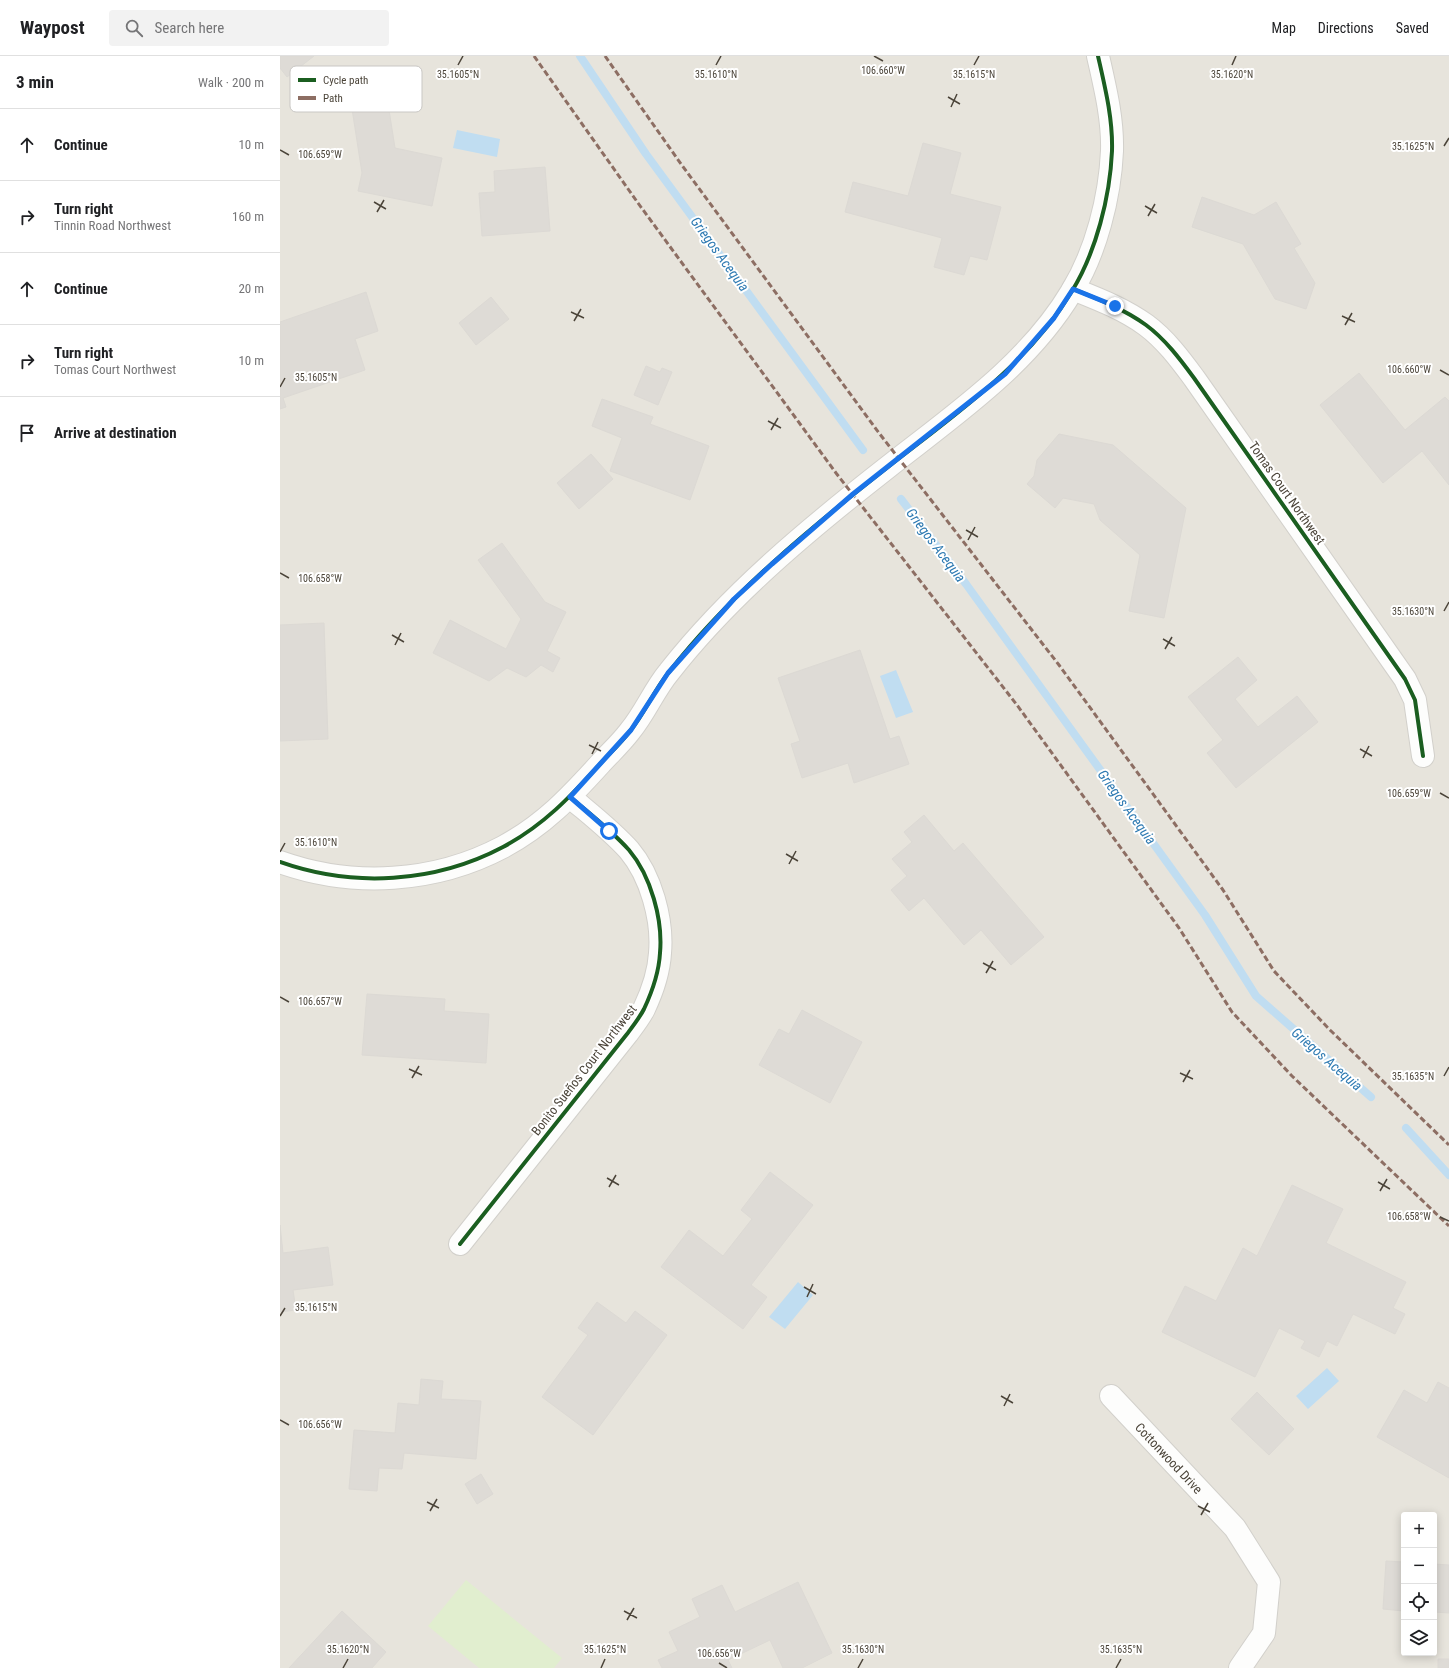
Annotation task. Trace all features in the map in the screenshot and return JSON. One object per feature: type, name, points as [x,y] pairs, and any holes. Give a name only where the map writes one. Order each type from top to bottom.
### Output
[{"type":"street","points":[[280,862],[294,867],[333,876],[367,879],[405,878],[440,871],[503,847],[541,824],[570,797],[631,730],[668,673],[734,599],[853,494],[1005,374],[1054,318],[1073,289],[1092,248],[1106,201],[1112,150],[1107,97],[1098,56]]},
{"type":"street","name":"Tomas Court Northwest","points":[[1073,289],[1115,306],[1146,325],[1176,354],[1194,378],[1405,680],[1415,700],[1423,756]]},
{"type":"street","name":"Bonito Sueños Court Northwest","points":[[460,1244],[627,1034],[644,1009],[654,982],[660,953],[658,916],[655,899],[645,875],[630,851],[570,797]]},
{"type":"street","name":"Cottonwood Drive","points":[[1111,1396],[1235,1528],[1269,1582],[1264,1633],[1240,1668]]},
{"type":"shaded area","points":[[280,56],[1449,56],[1449,1668],[280,1668]]},
{"type":"green space","points":[[466,1580],[562,1658],[554,1668],[479,1668],[428,1626]]},
{"type":"water","points":[[457,130],[500,139],[497,157],[453,148]]},
{"type":"water","points":[[896,670],[913,712],[896,718],[880,676]]},
{"type":"water","points":[[798,1282],[813,1295],[785,1329],[769,1317]]},
{"type":"water","points":[[1327,1368],[1339,1381],[1308,1409],[1296,1396]]},
{"type":"building","points":[[280,56],[314,56],[301,66],[290,66],[290,75],[287,77],[280,68]]},
{"type":"building","points":[[352,112],[389,112],[395,148],[442,158],[432,206],[358,191],[362,173]]},
{"type":"building","points":[[923,143],[961,153],[950,194],[1001,207],[987,260],[970,256],[964,275],[934,267],[942,238],[845,212],[853,182],[908,196]]},
{"type":"building","points":[[545,167],[550,231],[482,236],[479,193],[495,192],[494,171]]},
{"type":"building","points":[[1202,197],[1254,215],[1276,202],[1301,244],[1294,248],[1315,283],[1306,309],[1275,299],[1243,244],[1192,227]]},
{"type":"building","points":[[366,292],[378,331],[355,339],[365,370],[283,398],[286,407],[280,409],[280,322]]},
{"type":"building","points":[[491,297],[509,319],[476,345],[459,323]]},
{"type":"building","points":[[646,366],[660,372],[662,368],[672,372],[658,405],[634,395]]},
{"type":"building","points":[[1359,373],[1405,430],[1445,397],[1449,401],[1449,485],[1422,451],[1383,483],[1320,405]]},
{"type":"building","points":[[602,399],[653,417],[650,424],[709,446],[690,500],[610,471],[622,438],[592,426]]},
{"type":"building","points":[[1059,434],[1113,445],[1186,508],[1164,618],[1129,611],[1140,555],[1100,520],[1094,504],[1063,498],[1055,508],[1027,484],[1034,476],[1037,460]]},
{"type":"building","points":[[591,454],[613,479],[579,509],[557,483]]},
{"type":"building","points":[[502,543],[545,602],[566,612],[547,651],[560,658],[553,672],[541,665],[526,677],[507,668],[489,681],[433,653],[450,620],[506,649],[521,619],[478,560]]},
{"type":"building","points":[[324,623],[328,739],[280,741],[280,625]]},
{"type":"building","points":[[860,650],[890,739],[899,736],[909,764],[854,783],[848,763],[802,778],[791,744],[800,741],[778,678]]},
{"type":"building","points":[[1238,657],[1257,680],[1235,699],[1258,727],[1297,696],[1318,722],[1236,788],[1207,753],[1223,740],[1188,697]]},
{"type":"building","points":[[924,815],[954,851],[963,843],[1044,937],[1011,965],[981,930],[964,945],[924,898],[909,911],[891,890],[907,876],[892,859],[912,842],[904,832]]},
{"type":"building","points":[[367,994],[445,999],[444,1011],[489,1014],[486,1063],[362,1055]]},
{"type":"building","points":[[802,1010],[862,1042],[830,1103],[759,1065],[779,1029],[789,1034]]},
{"type":"building","points":[[770,1172],[813,1205],[751,1285],[767,1297],[743,1329],[661,1267],[689,1230],[723,1256],[752,1219],[741,1210]]},
{"type":"building","points":[[1292,1185],[1343,1209],[1326,1243],[1406,1282],[1393,1308],[1405,1314],[1395,1334],[1353,1314],[1337,1346],[1327,1341],[1319,1357],[1301,1348],[1305,1341],[1279,1328],[1255,1377],[1162,1332],[1185,1286],[1216,1301],[1243,1248],[1257,1256]]},
{"type":"building","points":[[280,1225],[283,1253],[328,1247],[333,1285],[293,1290],[296,1310],[280,1312]]},
{"type":"building","points":[[597,1302],[626,1323],[635,1311],[667,1335],[593,1435],[542,1397],[588,1335],[578,1328]]},
{"type":"building","points":[[421,1379],[443,1381],[441,1399],[481,1401],[476,1459],[404,1453],[402,1469],[379,1468],[377,1491],[349,1489],[354,1430],[395,1433],[398,1403],[419,1405]]},
{"type":"building","points":[[1438,1382],[1449,1388],[1449,1478],[1377,1437],[1404,1390],[1427,1403]]},
{"type":"building","points":[[1257,1392],[1294,1429],[1269,1455],[1231,1419]]},
{"type":"building","points":[[481,1474],[493,1494],[477,1504],[465,1484]]},
{"type":"building","points":[[1386,1561],[1401,1562],[1401,1611],[1383,1609]]},
{"type":"building","points":[[1437,1564],[1449,1565],[1449,1613],[1437,1612]]},
{"type":"building","points":[[798,1582],[832,1653],[802,1668],[783,1668],[770,1640],[728,1660],[732,1668],[662,1668],[658,1660],[678,1651],[669,1632],[700,1617],[692,1599],[722,1585],[735,1612]]},
{"type":"building","points":[[342,1611],[386,1652],[372,1668],[289,1668]]},
{"type":"building","points":[[1438,1659],[1449,1659],[1449,1668],[1438,1668]]},
{"type":"waterway","name":"Griegos Acequia","points":[[580,56],[646,154],[863,450]]},
{"type":"waterway","name":"Griegos Acequia","points":[[901,499],[966,584],[1205,915],[1256,996],[1371,1097]]},
{"type":"waterway","name":"Griegos Acequia","points":[[1406,1128],[1449,1175]]},
{"type":"marked path","points":[[534,56],[638,203],[836,473],[1017,705],[1179,928],[1232,1012],[1292,1076],[1449,1226]]},
{"type":"marked path","points":[[605,56],[681,164],[879,433],[1059,665],[1223,890],[1274,971],[1330,1030],[1449,1145]]},
{"type":"cycle path","points":[[280,862],[336,876],[393,878],[450,868],[477,859],[518,838],[556,810],[623,740],[669,672],[693,643],[772,563],[829,514],[964,408],[1012,365],[1054,318],[1081,276],[1095,242],[1105,205],[1111,169],[1112,151],[1108,103],[1098,56]]},
{"type":"cycle path","points":[[1073,289],[1120,309],[1138,319],[1166,343],[1189,371],[1405,679],[1415,700],[1423,756]]},
{"type":"cycle path","points":[[460,1244],[634,1025],[647,1002],[657,974],[660,953],[660,927],[654,899],[644,872],[629,850],[600,822],[570,797]]},
{"type":"route","points":[[609,831],[570,797],[631,730],[668,673],[734,599],[853,494],[1005,374],[1054,318],[1073,289],[1115,306]]}]
